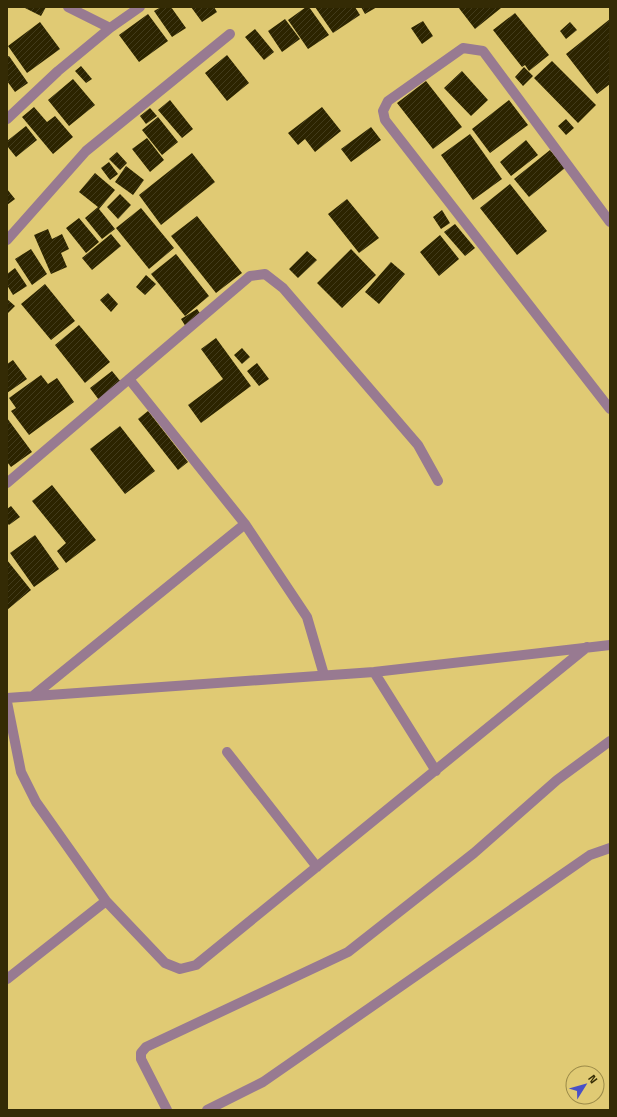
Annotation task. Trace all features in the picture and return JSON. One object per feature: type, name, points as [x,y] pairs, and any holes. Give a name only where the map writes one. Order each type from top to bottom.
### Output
[{"type":"street","points":[[68,7],[110,28]]},
{"type":"street","points":[[7,119],[58,71],[110,28],[140,7]]},
{"type":"street","points":[[7,240],[86,151],[230,34]]},
{"type":"street","points":[[610,222],[483,51],[463,48],[388,101],[383,111],[385,120],[610,410]]},
{"type":"street","points":[[7,483],[250,276],[265,274],[283,288],[418,445],[438,481]]},
{"type":"street","points":[[129,379],[245,524],[307,617],[324,675]]},
{"type":"street","points":[[33,696],[245,524]]},
{"type":"street","points":[[7,698],[374,672],[610,645]]},
{"type":"street","points":[[7,702],[21,772],[36,802],[106,901],[164,963],[180,969],[196,965],[587,647]]},
{"type":"street","points":[[374,672],[436,771]]},
{"type":"street","points":[[168,1110],[141,1059],[141,1053],[146,1047],[348,952],[474,853],[557,780],[610,741]]},
{"type":"street","points":[[227,752],[317,867]]},
{"type":"street","points":[[207,1110],[263,1082],[590,855],[610,848]]},
{"type":"street","points":[[7,979],[106,901]]},
{"type":"building","points":[[23,7],[46,7],[41,16]]},
{"type":"building","points":[[161,7],[171,7],[186,28],[172,37],[154,11]]},
{"type":"building","points":[[191,7],[214,7],[217,12],[202,22]]},
{"type":"building","points":[[306,7],[309,7],[329,35],[308,49],[288,20]]},
{"type":"building","points":[[315,7],[355,7],[360,15],[333,33]]},
{"type":"building","points":[[361,7],[377,7],[365,14]]},
{"type":"building","points":[[458,7],[500,7],[501,8],[475,29]]},
{"type":"building","points":[[515,13],[549,55],[529,71],[525,65],[522,67],[493,30]]},
{"type":"building","points":[[148,14],[168,41],[139,62],[119,35]]},
{"type":"building","points":[[285,19],[300,39],[282,52],[268,31]]},
{"type":"building","points":[[610,19],[610,84],[597,94],[566,54]]},
{"type":"building","points":[[423,21],[433,36],[422,44],[411,28]]},
{"type":"building","points":[[40,22],[60,49],[27,73],[8,46]]},
{"type":"building","points":[[570,22],[577,30],[566,39],[560,31]]},
{"type":"building","points":[[255,29],[274,52],[264,60],[245,37]]},
{"type":"building","points":[[227,55],[249,83],[227,101],[205,73]]},
{"type":"building","points":[[9,56],[28,83],[15,92],[7,81],[7,57]]},
{"type":"building","points":[[552,61],[596,105],[578,123],[534,78]]},
{"type":"building","points":[[81,66],[92,79],[86,83],[75,71]]},
{"type":"building","points":[[524,67],[533,76],[523,86],[515,77]]},
{"type":"building","points":[[462,71],[488,100],[471,116],[444,88]]},
{"type":"building","points":[[73,79],[95,105],[69,126],[48,100]]},
{"type":"building","points":[[426,81],[462,127],[433,149],[397,103]]},
{"type":"building","points":[[170,100],[193,129],[182,138],[158,110]]},
{"type":"building","points":[[509,100],[528,125],[490,153],[472,129]]},
{"type":"building","points":[[34,107],[47,122],[55,116],[73,137],[53,154],[22,117]]},
{"type":"building","points":[[322,107],[341,131],[315,152],[305,139],[298,145],[288,133]]},
{"type":"building","points":[[150,108],[157,116],[146,124],[140,116]]},
{"type":"building","points":[[158,117],[178,142],[162,155],[142,130]]},
{"type":"building","points":[[566,119],[574,128],[566,135],[558,126]]},
{"type":"building","points":[[26,126],[37,140],[16,157],[7,146],[7,141]]},
{"type":"building","points":[[371,127],[381,140],[351,162],[341,149]]},
{"type":"building","points":[[470,134],[502,179],[473,200],[441,155]]},
{"type":"building","points":[[147,138],[164,160],[150,172],[132,149]]},
{"type":"building","points":[[526,140],[538,155],[511,176],[500,162]]},
{"type":"building","points":[[550,150],[565,168],[529,197],[514,179]]},
{"type":"building","points":[[117,152],[127,163],[120,170],[109,159]]},
{"type":"building","points":[[192,153],[215,182],[161,225],[139,195]]},
{"type":"building","points":[[109,162],[118,174],[110,180],[101,168]]},
{"type":"building","points":[[126,166],[144,180],[133,195],[115,182]]},
{"type":"building","points":[[95,173],[115,190],[99,209],[115,229],[102,239],[85,218],[98,207],[79,192]]},
{"type":"building","points":[[510,184],[547,231],[517,255],[480,208]]},
{"type":"building","points":[[7,189],[15,199],[7,205]]},
{"type":"building","points":[[120,194],[131,205],[118,219],[107,207]]},
{"type":"building","points":[[347,199],[379,238],[359,253],[328,214]]},
{"type":"building","points":[[141,208],[174,248],[149,269],[116,228]]},
{"type":"building","points":[[442,210],[450,223],[441,229],[433,217]]},
{"type":"building","points":[[197,216],[242,273],[216,293],[171,236]]},
{"type":"building","points":[[79,218],[99,242],[86,253],[66,228]]},
{"type":"building","points":[[455,224],[475,248],[465,256],[444,232]]},
{"type":"building","points":[[48,229],[52,239],[62,234],[69,249],[61,253],[67,267],[51,274],[34,235]]},
{"type":"building","points":[[111,234],[121,246],[92,270],[82,258]]},
{"type":"building","points":[[440,235],[459,259],[439,276],[420,252]]},
{"type":"building","points":[[31,249],[47,274],[32,285],[15,259]]},
{"type":"building","points":[[351,249],[376,275],[342,308],[317,283]]},
{"type":"building","points":[[307,251],[317,260],[298,278],[289,269]]},
{"type":"building","points":[[176,254],[209,296],[185,316],[151,274]]},
{"type":"building","points":[[391,262],[405,274],[379,304],[365,292]]},
{"type":"building","points":[[15,268],[27,286],[13,295],[7,285],[7,274]]},
{"type":"building","points":[[146,275],[156,284],[145,295],[136,287]]},
{"type":"building","points":[[45,284],[75,321],[51,340],[21,304]]},
{"type":"building","points":[[108,293],[118,304],[111,312],[100,300]]},
{"type":"building","points":[[7,299],[15,306],[7,314]]},
{"type":"building","points":[[197,309],[202,316],[186,327],[181,319]]},
{"type":"building","points":[[79,325],[110,362],[85,383],[55,345]]},
{"type":"building","points":[[216,338],[251,386],[201,423],[188,405],[223,379],[201,349]]},
{"type":"building","points":[[242,348],[250,357],[242,364],[234,355]]},
{"type":"building","points":[[13,360],[27,379],[7,393],[7,364]]},
{"type":"building","points":[[257,363],[269,379],[259,386],[247,371]]},
{"type":"building","points":[[112,371],[121,382],[99,400],[90,388]]},
{"type":"building","points":[[41,375],[48,384],[57,378],[74,402],[29,435],[11,411],[16,408],[9,398]]},
{"type":"building","points":[[148,411],[188,462],[178,470],[138,419]]},
{"type":"building","points":[[7,418],[32,452],[11,467],[7,462]]},
{"type":"building","points":[[120,426],[155,471],[125,494],[90,449]]},
{"type":"building","points":[[52,485],[96,540],[66,563],[57,551],[66,543],[32,501]]},
{"type":"building","points":[[11,506],[20,517],[9,525],[7,523],[7,509]]},
{"type":"building","points":[[35,535],[59,569],[34,587],[10,553]]},
{"type":"building","points":[[7,560],[31,590],[7,610]]}]
